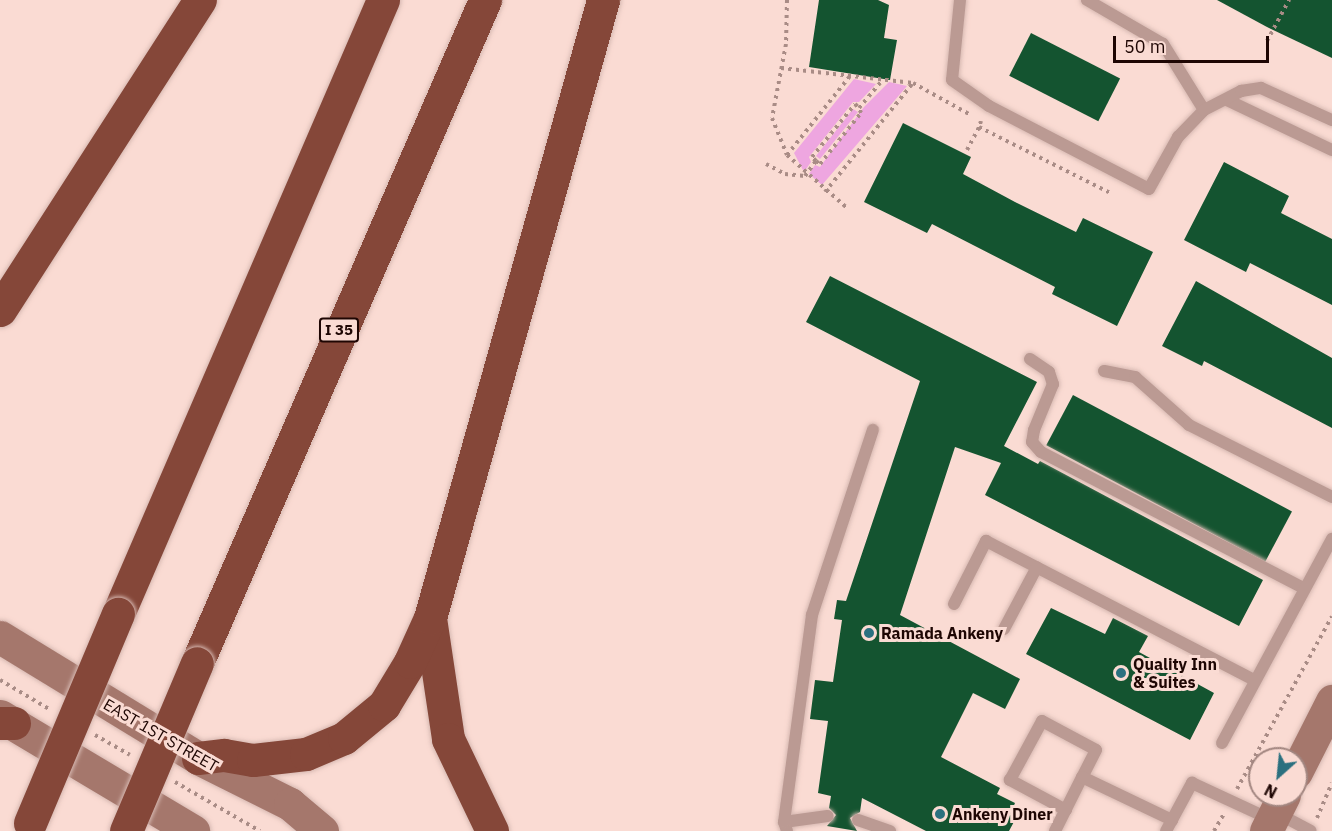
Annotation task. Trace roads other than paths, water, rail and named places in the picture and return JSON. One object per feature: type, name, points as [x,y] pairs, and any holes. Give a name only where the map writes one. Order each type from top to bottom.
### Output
[{"type":"highway","points":[[0,310],[200,0]]},
{"type":"highway","points":[[28,827],[383,0]]},
{"type":"highway","name":"I 35","points":[[126,831],[485,0]]},
{"type":"highway","points":[[198,758],[224,755],[253,760],[306,754],[344,738],[384,705],[430,618],[603,0]]},
{"type":"highway","points":[[430,618],[448,739],[492,831]]},
{"type":"main road","name":"EAST 1ST STREET","points":[[0,637],[198,758],[290,804],[322,831]]},
{"type":"main road","points":[[1308,748],[1332,701]]},
{"type":"main road","points":[[5,721],[193,831]]},
{"type":"lane","points":[[960,0],[952,80],[989,106],[1149,189],[1178,137],[1204,110],[1241,91],[1261,88],[1332,120]]},
{"type":"lane","points":[[1087,0],[1149,32],[1163,44],[1204,110]]},
{"type":"lane","points":[[1227,100],[1332,150]]},
{"type":"lane","points":[[1030,359],[1049,372],[1053,384],[1034,430],[1032,442],[1041,452],[1303,588]]},
{"type":"lane","points":[[1104,371],[1135,377],[1189,425],[1332,497]]},
{"type":"lane","points":[[828,816],[785,827],[812,615],[873,430]]},
{"type":"lane","points":[[1222,743],[1303,588],[1332,539]]},
{"type":"lane","points":[[954,604],[986,541],[1254,680]]},
{"type":"lane","points":[[1004,629],[1037,567]]},
{"type":"lane","points":[[1054,831],[1066,810],[1096,750],[1042,721],[1010,780],[1066,810]]},
{"type":"lane","points":[[1082,777],[1169,826],[1192,783],[1230,801],[1313,828]]},
{"type":"lane","points":[[858,820],[890,831]]},
{"type":"place","name":"Ramada Ankeny","points":[[869,633]]},
{"type":"place","name":"Quality Inn & Suites","points":[[1121,673]]},
{"type":"place","name":"Ankeny Diner","points":[[940,814]]}]
